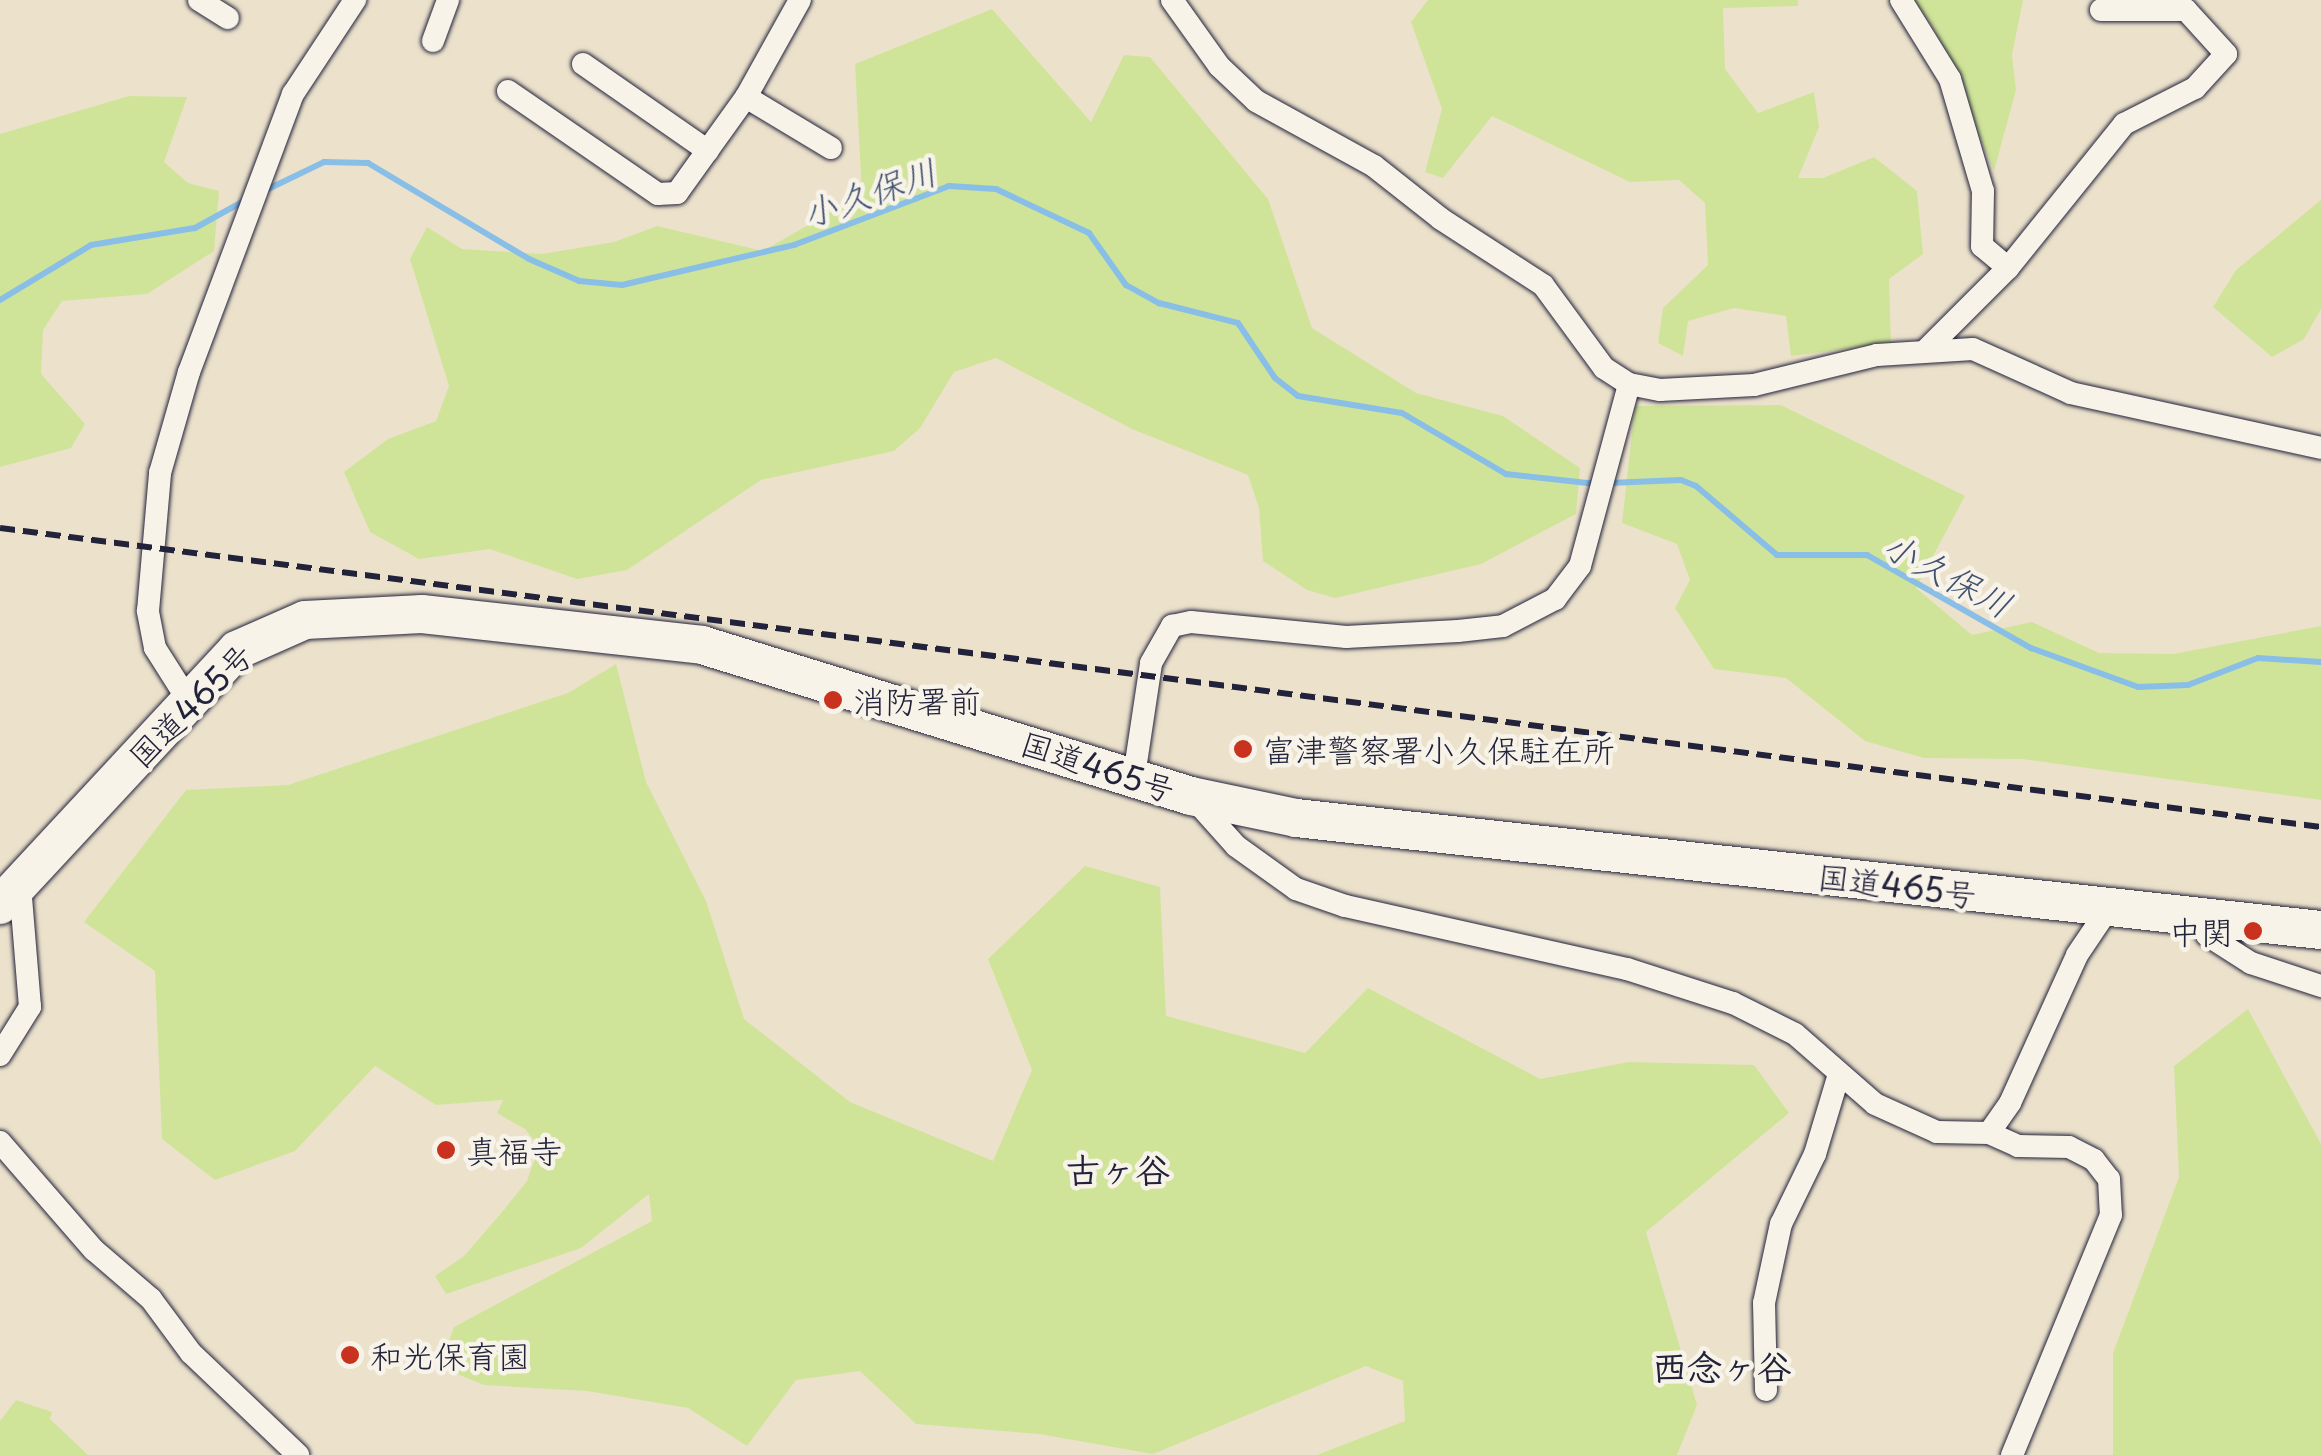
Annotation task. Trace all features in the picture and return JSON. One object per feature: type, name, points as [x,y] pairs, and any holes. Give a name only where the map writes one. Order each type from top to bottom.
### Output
[{"type":"highway","name":"国道465号","points":[[10,896],[237,650],[270,631],[306,620],[422,614],[702,645],[1191,796],[1296,818],[2321,930]]},
{"type":"street","points":[[199,0],[228,18]]},
{"type":"street","points":[[188,700],[155,648],[148,610],[160,473],[266,166],[316,52],[355,0]]},
{"type":"street","points":[[434,41],[448,0]]},
{"type":"street","points":[[508,91],[658,194],[678,192],[746,97],[800,0]]},
{"type":"street","points":[[1172,0],[1219,66],[1256,101],[1374,166],[1543,285],[1604,368],[1629,384],[1660,390],[1754,385],[1927,349],[1973,350],[2070,393],[2321,448]]},
{"type":"street","points":[[1902,0],[1950,79],[1983,192],[1982,246],[2008,268]]},
{"type":"street","points":[[1927,349],[2008,268],[2124,124],[2195,88],[2226,54],[2186,10],[2101,10]]},
{"type":"street","points":[[583,64],[708,150]]},
{"type":"street","points":[[746,97],[831,148]]},
{"type":"street","points":[[1134,776],[1151,663],[1172,626],[1191,622],[1346,636],[1504,626],[1555,599],[1580,566],[1629,384]]},
{"type":"street","points":[[1191,796],[1236,846],[1296,888],[1345,906],[1627,969],[1733,1003],[1795,1034],[1875,1104],[1937,1132],[1989,1133],[2018,1146],[2069,1147],[2094,1160],[2109,1180],[2111,1216],[2012,1455]]},
{"type":"street","points":[[0,1055],[30,1007],[10,896]]},
{"type":"street","points":[[1989,1133],[2010,1103],[2077,955],[2108,909]]},
{"type":"street","points":[[2198,916],[2207,935],[2252,963],[2321,986]]},
{"type":"street","points":[[1766,1390],[1764,1303],[1780,1224],[1815,1154],[1839,1074]]},
{"type":"street","points":[[0,1142],[94,1250],[151,1299],[192,1353],[298,1455]]},
{"type":"green space","points":[[1428,0],[1798,0],[1798,6],[1723,8],[1725,69],[1758,113],[1814,92],[1819,127],[1798,178],[1823,178],[1874,157],[1917,191],[1923,254],[1889,279],[1891,343],[1791,356],[1786,316],[1734,308],[1688,321],[1683,356],[1658,343],[1663,308],[1708,265],[1705,203],[1679,180],[1630,182],[1492,116],[1443,178],[1425,172],[1442,109],[1411,22]]},
{"type":"green space","points":[[1914,0],[2023,0],[2012,55],[2016,90],[1994,171],[1935,30]]},
{"type":"green space","points":[[992,9],[1091,122],[1124,55],[1150,57],[1268,199],[1312,328],[1416,393],[1503,416],[1580,468],[1576,514],[1481,564],[1335,598],[1307,590],[1263,561],[1259,508],[1248,475],[1132,429],[996,358],[954,372],[920,428],[894,451],[761,480],[627,570],[577,579],[490,549],[419,559],[370,532],[344,472],[388,439],[436,421],[449,386],[410,259],[427,227],[462,249],[542,254],[614,242],[657,226],[763,251],[862,194],[855,64]]},
{"type":"green space","points":[[129,96],[187,97],[164,162],[188,183],[219,191],[214,251],[147,294],[62,301],[43,330],[41,374],[85,424],[71,448],[0,467],[0,134]]},
{"type":"green space","points":[[2321,200],[2321,309],[2304,339],[2272,357],[2213,307],[2236,270]]},
{"type":"green space","points":[[1781,405],[1965,496],[1916,588],[1972,635],[2032,622],[2099,653],[2173,654],[2321,626],[2321,800],[2022,759],[1924,758],[1865,741],[1786,678],[1714,669],[1675,608],[1690,580],[1677,544],[1622,523],[1635,406]]},
{"type":"green space","points":[[616,664],[646,782],[706,901],[744,1019],[850,1102],[993,1161],[1032,1070],[988,959],[1085,866],[1160,887],[1166,1016],[1305,1053],[1368,988],[1540,1079],[1629,1062],[1754,1065],[1789,1113],[1646,1232],[1697,1405],[1677,1455],[1317,1455],[1405,1421],[1403,1381],[1366,1366],[1153,1454],[1039,1434],[916,1424],[860,1371],[796,1380],[747,1446],[688,1408],[587,1391],[484,1385],[440,1367],[454,1327],[652,1221],[649,1194],[581,1248],[446,1294],[435,1276],[464,1256],[503,1211],[527,1181],[539,1147],[525,1129],[497,1113],[503,1100],[436,1105],[375,1066],[295,1151],[215,1180],[162,1139],[155,971],[84,922],[186,790],[288,785],[568,693]]},
{"type":"green space","points":[[2248,1009],[2321,1144],[2321,1455],[2113,1455],[2113,1353],[2179,1177],[2174,1066]]},
{"type":"green space","points":[[16,1400],[52,1412],[50,1419],[88,1455],[0,1455],[0,1421]]},
{"type":"waterway","name":"小久保川","points":[[264,191],[324,162],[368,163],[529,259],[579,281],[622,285],[794,245],[949,186],[996,189],[1089,233],[1126,285],[1159,303],[1238,323],[1275,378],[1298,396],[1402,413],[1506,474],[1596,484]]},
{"type":"waterway","name":"小久保川","points":[[0,300],[91,245],[195,228],[244,201]]},
{"type":"waterway","name":"小久保川","points":[[1609,483],[1681,480],[1696,486],[1777,555],[1867,555],[2031,648],[2138,687],[2188,685],[2258,658],[2321,662]]},
{"type":"railway","points":[[0,528],[2321,827]]},
{"type":"place","name":"消防署前","points":[[833,700]]},
{"type":"place","name":"富津警察署小久保駐在所","points":[[1243,749]]},
{"type":"place","name":"中関","points":[[2253,931]]},
{"type":"place","name":"真福寺","points":[[446,1150]]},
{"type":"place","name":"和光保育園","points":[[350,1355]]},
{"type":"district","name":"古ヶ谷","points":[[1118,1169]]},
{"type":"district","name":"西念ヶ谷","points":[[1722,1366]]}]
